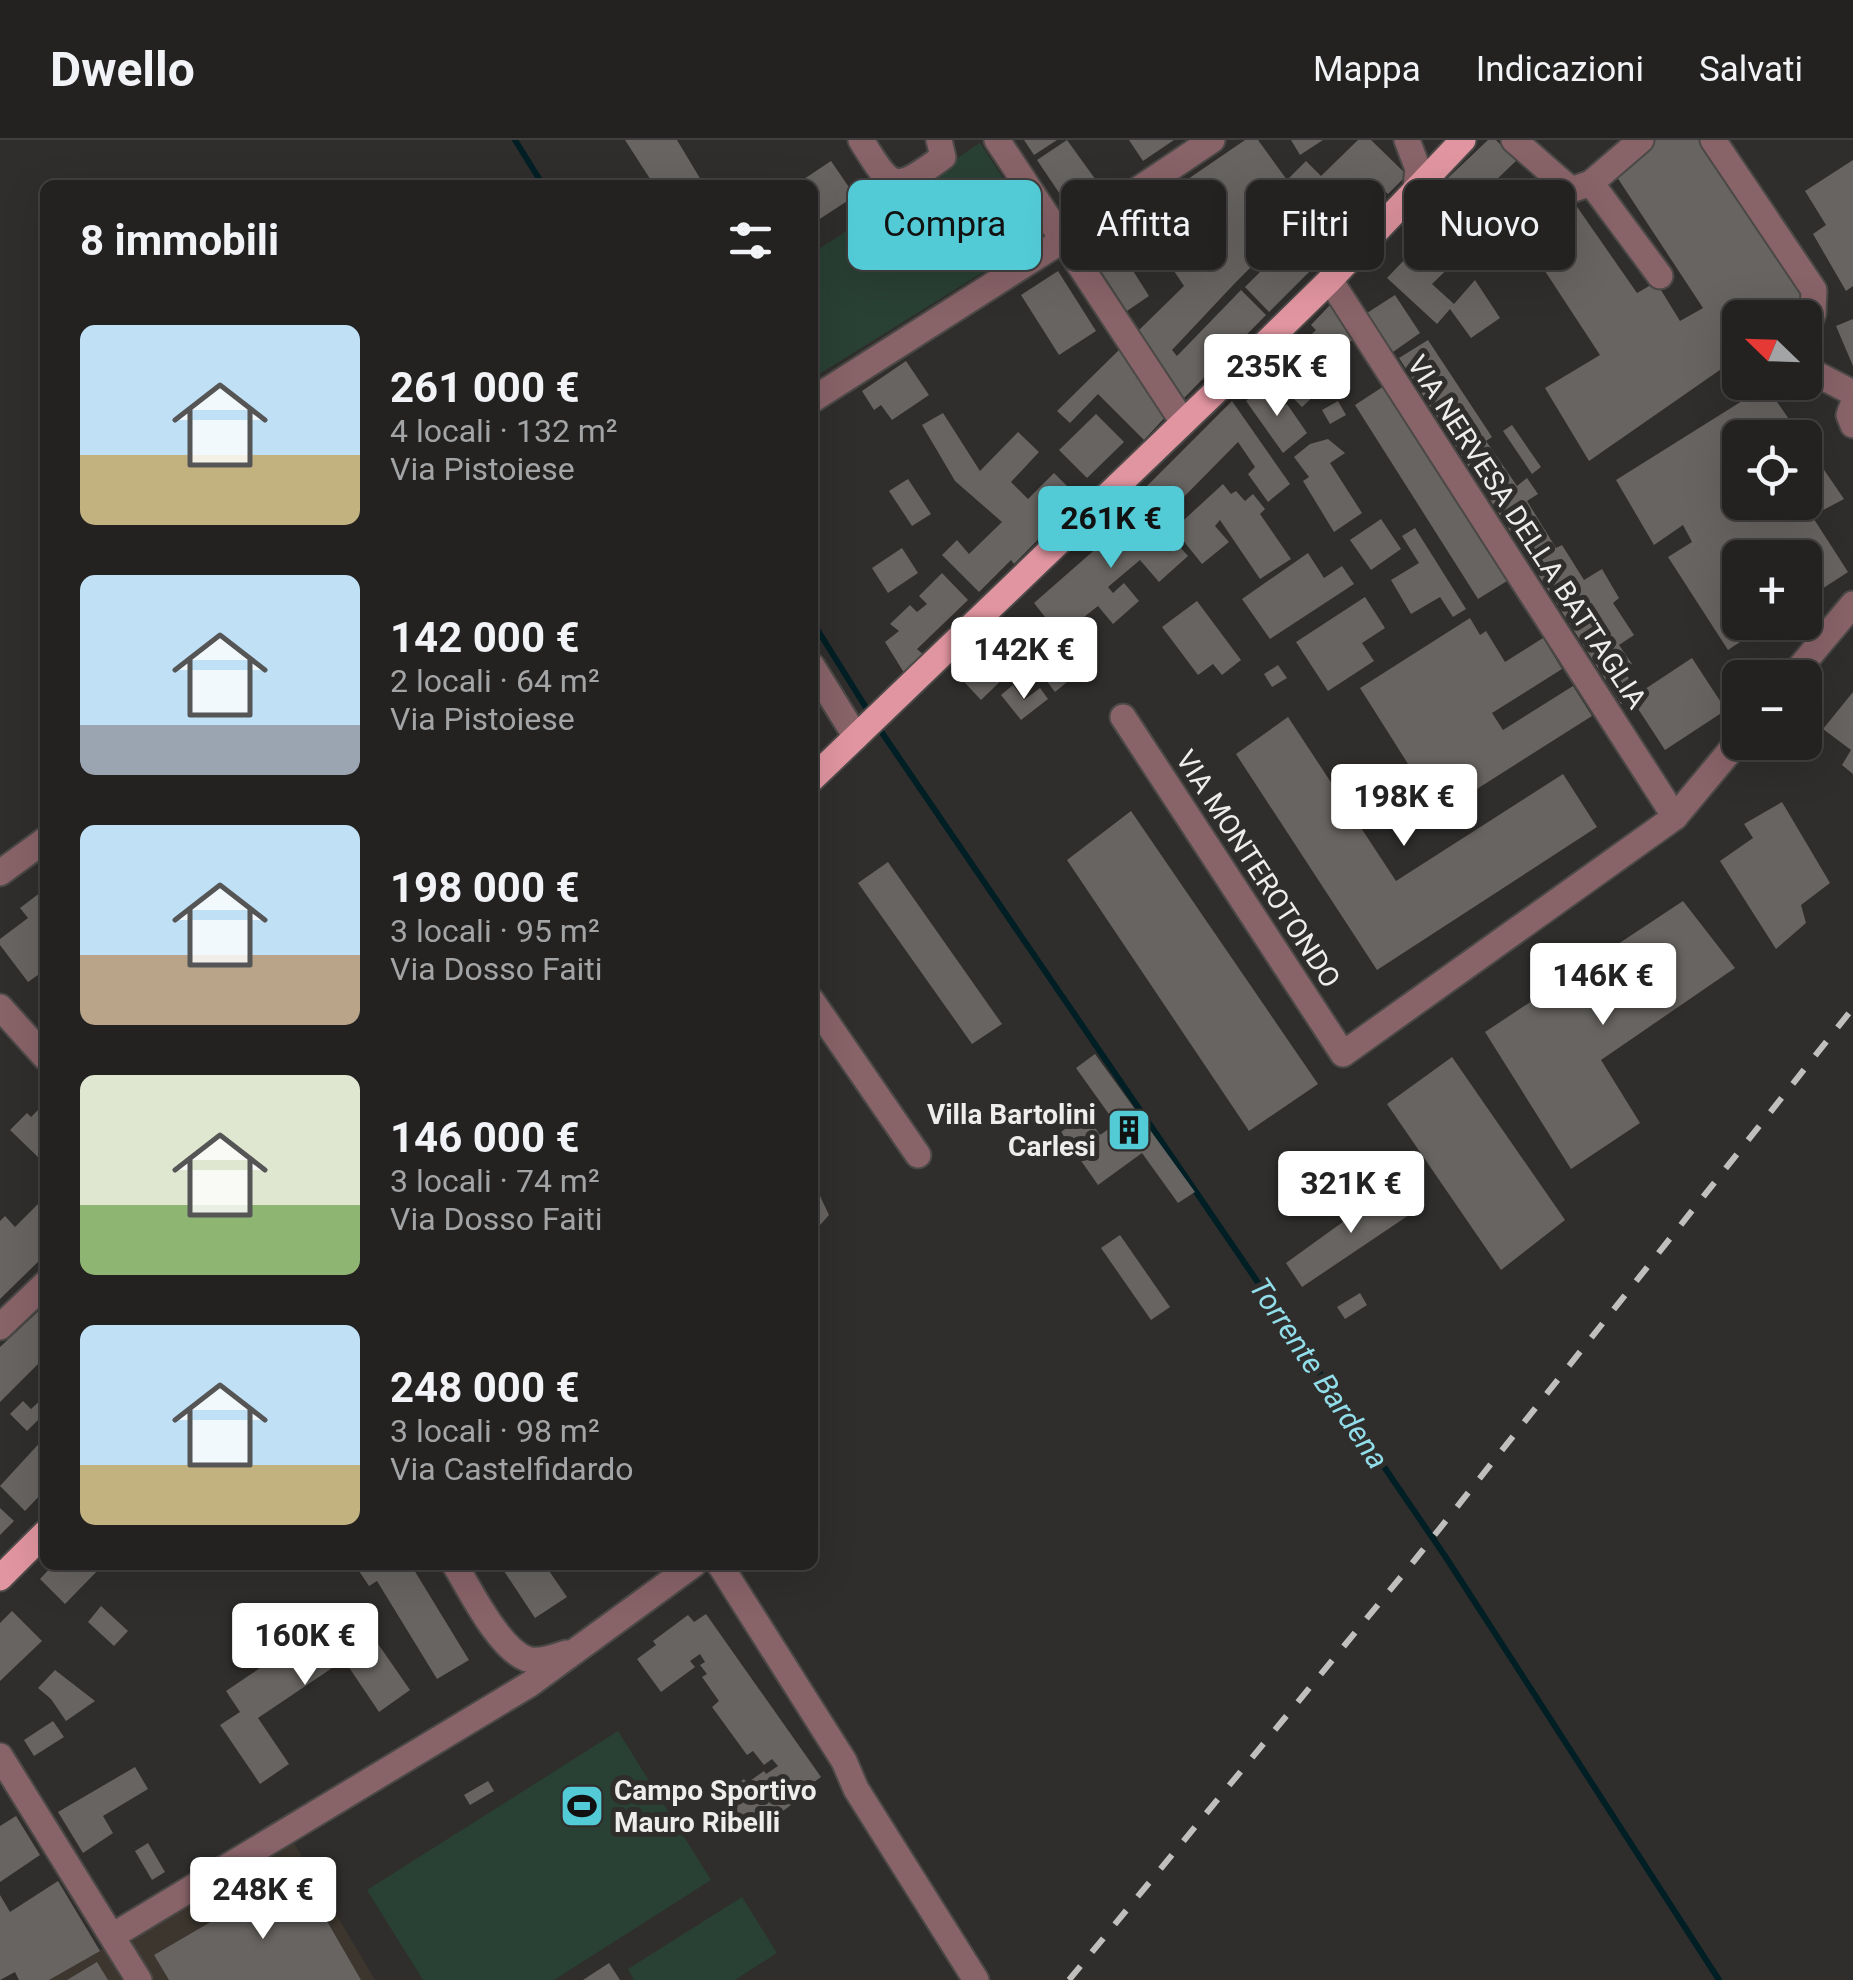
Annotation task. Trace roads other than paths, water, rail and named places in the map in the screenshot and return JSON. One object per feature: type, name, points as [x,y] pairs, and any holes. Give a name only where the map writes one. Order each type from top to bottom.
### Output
[{"type":"main road","points":[[1424,180],[1463,140]]},
{"type":"main road","points":[[818,773],[1330,280],[1404,201]]},
{"type":"main road","points":[[0,1578],[40,1538]]},
{"type":"street","points":[[860,140],[886,177],[896,183],[911,181],[943,157],[945,142]]},
{"type":"street","points":[[996,140],[1061,237]]},
{"type":"street","points":[[1152,180],[1212,140]]},
{"type":"street","points":[[1407,140],[1418,169],[1417,180]]},
{"type":"street","points":[[1514,140],[1570,190],[1591,183],[1641,140]]},
{"type":"street","points":[[1713,140],[1814,290],[1814,300]]},
{"type":"street","points":[[1591,183],[1660,276]]},
{"type":"street","points":[[818,396],[1061,241]]},
{"type":"street","points":[[1083,270],[1184,422]]},
{"type":"street","name":"VIA NERVESA DELLA BATTAGLIA","points":[[1330,280],[1674,817]]},
{"type":"street","points":[[1822,377],[1853,393]]},
{"type":"street","points":[[1853,404],[1849,415],[1853,425]]},
{"type":"street","points":[[1806,660],[1853,604]]},
{"type":"street","points":[[818,674],[861,732]]},
{"type":"street","name":"VIA MONTEROTONDO","points":[[1123,717],[1342,1054],[1674,817]]},
{"type":"street","points":[[1674,817],[1722,760]]},
{"type":"street","points":[[0,874],[40,844]]},
{"type":"street","points":[[818,1010],[918,1155]]},
{"type":"street","points":[[4,1019],[40,1051]]},
{"type":"street","points":[[0,1327],[40,1289]]},
{"type":"street","points":[[457,1570],[498,1633],[516,1653],[538,1660],[576,1650]]},
{"type":"street","points":[[114,1934],[530,1684],[686,1570]]},
{"type":"street","points":[[723,1570],[850,1757],[856,1789],[976,1980]]},
{"type":"street","points":[[452,1731],[505,1678],[508,1665],[498,1633]]},
{"type":"street","points":[[0,1756],[114,1934],[139,1980]]},
{"type":"waterway","name":"Torrente Bardena","points":[[515,140],[540,180]]},
{"type":"waterway","name":"Torrente Bardena","points":[[818,631],[870,714]]},
{"type":"waterway","name":"Torrente Bardena","points":[[876,724],[1445,1556],[1719,1980]]},
{"type":"railway","points":[[1069,1980],[1414,1561],[1853,1008]]},
{"type":"place","name":"Villa Bartolini Carlesi","points":[[1129,1130]]},
{"type":"place","name":"Campo Sportivo Mauro Ribelli","points":[[582,1806]]}]
